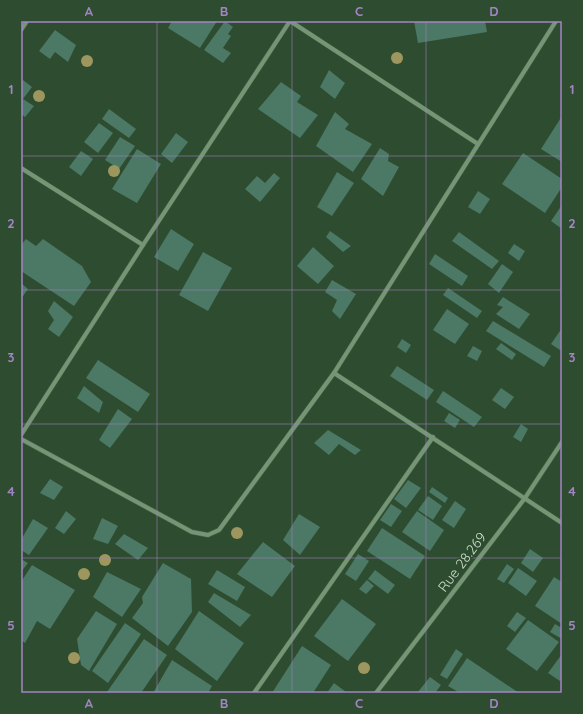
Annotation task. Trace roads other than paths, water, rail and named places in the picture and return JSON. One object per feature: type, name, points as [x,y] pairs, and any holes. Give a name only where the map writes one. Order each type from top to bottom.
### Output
[{"type":"street","points":[[21,30],[27,21]]},
{"type":"street","points":[[21,435],[143,245],[290,21],[478,144]]},
{"type":"street","points":[[21,439],[192,532],[208,535],[219,530],[334,372],[556,21]]},
{"type":"street","points":[[21,168],[143,245]]},
{"type":"street","points":[[334,372],[562,523]]},
{"type":"street","points":[[254,693],[433,438]]},
{"type":"street","name":"Rue 28.269","points":[[376,693],[525,498],[562,442]]}]
